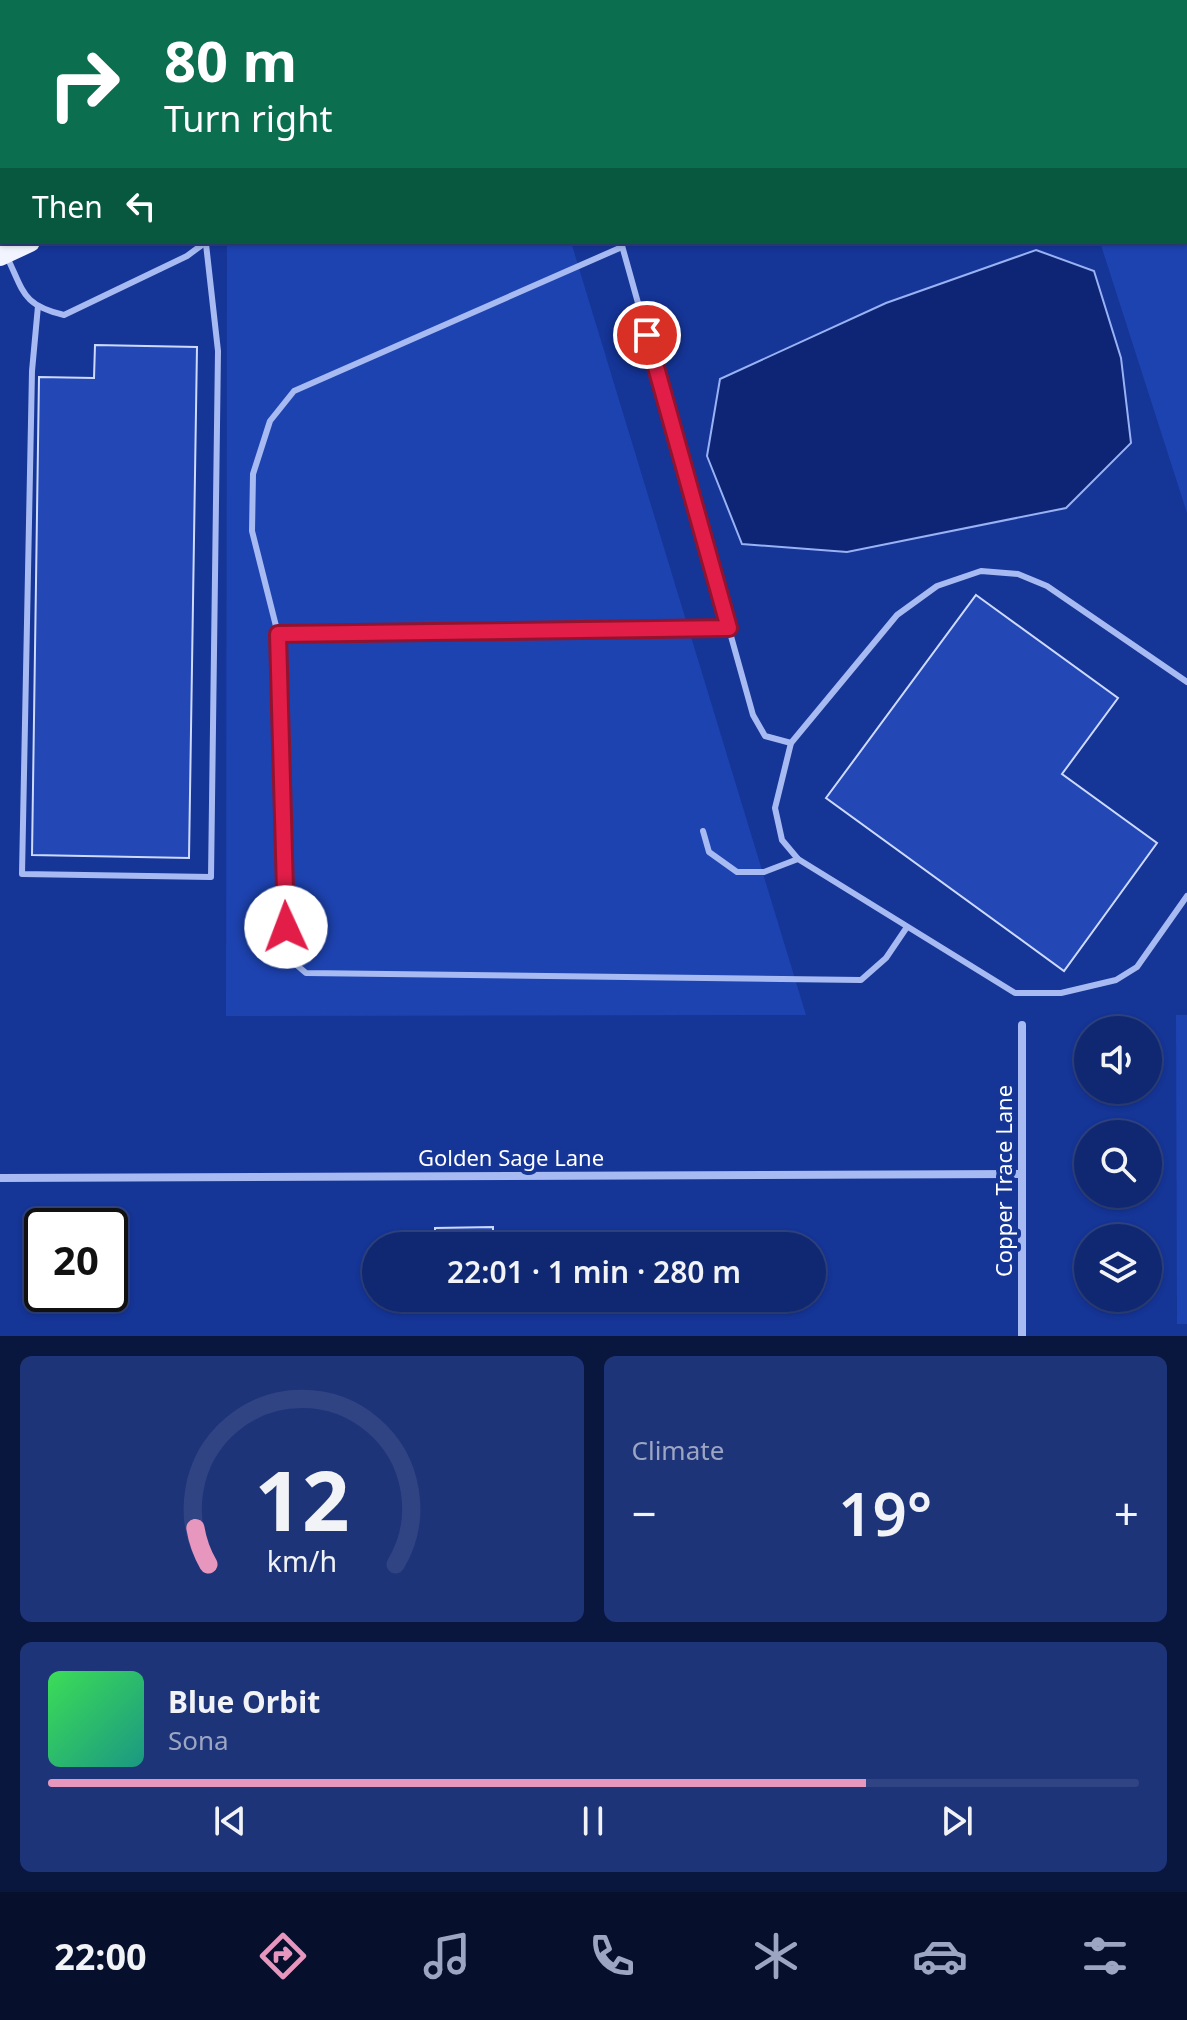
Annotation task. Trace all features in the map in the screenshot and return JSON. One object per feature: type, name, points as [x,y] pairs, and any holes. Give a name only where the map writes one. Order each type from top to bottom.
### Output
[{"type":"main road","points":[[3,255],[26,244]]},
{"type":"street","name":"Copper Trace Lane","points":[[1022,1025],[1022,1336]]},
{"type":"street","name":"Golden Sage Lane","points":[[0,1178],[1022,1174]]},
{"type":"lane","points":[[3,255],[28,301],[64,315],[187,256],[205,244]]},
{"type":"lane","points":[[38,306],[32,371],[22,874],[211,877],[218,351],[206,244]]},
{"type":"lane","points":[[791,743],[765,736],[753,715],[622,245],[294,391],[270,421],[253,474],[252,531],[278,634],[286,956],[306,973],[861,980],[886,958],[907,927]]},
{"type":"lane","points":[[1187,682],[1047,586],[1018,574],[981,571],[937,586],[897,615],[791,743],[775,808],[782,840],[798,859],[1015,993],[1061,993],[1116,980],[1137,967],[1187,896]]},
{"type":"lane","points":[[278,634],[729,628]]},
{"type":"lane","points":[[703,831],[709,852],[737,872],[764,872],[798,859]]},
{"type":"shaded area","points":[[227,244],[572,244],[806,1015],[226,1016]]},
{"type":"shaded area","points":[[1101,244],[1187,244],[1187,513]]},
{"type":"shaded area","points":[[1036,250],[1094,271],[1121,358],[1131,443],[1066,508],[847,552],[742,544],[707,456],[720,379],[886,303]]},
{"type":"shaded area","points":[[1176,1015],[1187,1015],[1187,1324],[1177,1324]]},
{"type":"building","points":[[95,345],[197,347],[189,858],[32,855],[39,377],[94,378]]},
{"type":"building","points":[[976,595],[1118,698],[1062,774],[1157,843],[1064,971],[826,798]]},
{"type":"building","points":[[493,1227],[493,1232],[435,1232],[435,1228]]},
{"type":"route","points":[[286,927],[278,634],[729,628],[647,335]]}]
